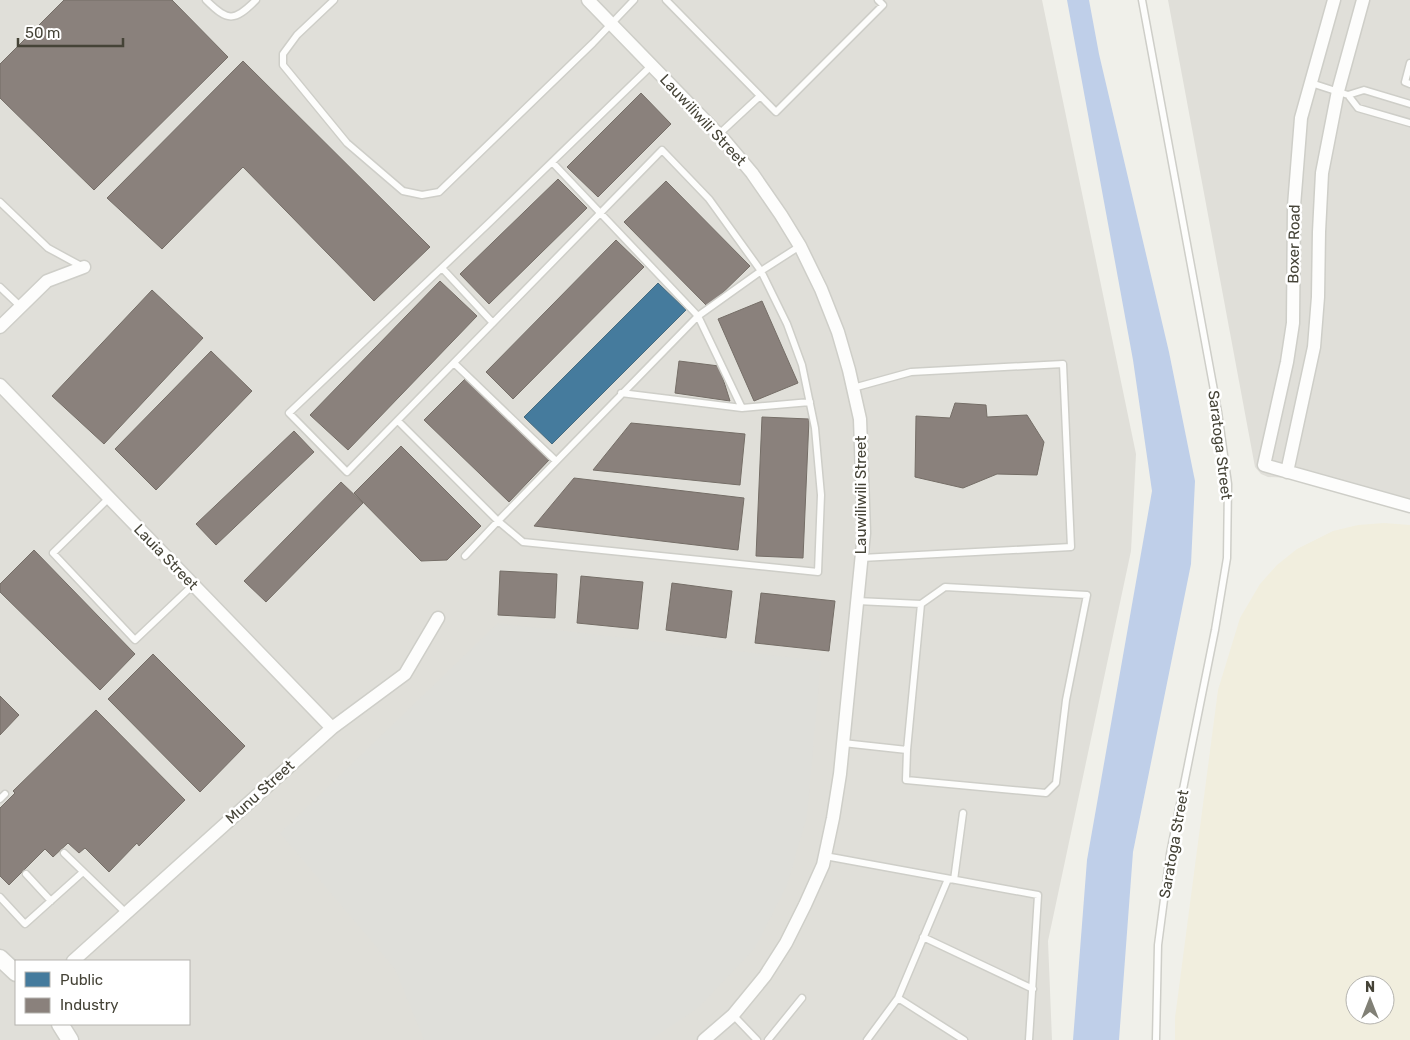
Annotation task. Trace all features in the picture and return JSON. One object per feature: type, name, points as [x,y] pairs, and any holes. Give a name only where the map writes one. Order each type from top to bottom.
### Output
[{"type":"street","name":"Lauwiliwili Street","points":[[588,0],[718,134],[752,173],[781,215],[800,246],[821,289],[838,332],[860,418],[864,532],[843,743],[833,818],[823,865],[786,943],[765,976],[732,1015],[704,1040]]},
{"type":"street","name":"Boxer Road","points":[[1334,0],[1301,118],[1294,206],[1293,323],[1287,362],[1264,465],[1410,506]]},
{"type":"street","name":"Boxer Road","points":[[1287,472],[1314,347],[1318,297],[1322,173],[1343,93],[1363,0]]},
{"type":"street","points":[[0,327],[47,281],[84,268]]},
{"type":"street","name":"Lauia Street","points":[[0,385],[332,728]]},
{"type":"street","name":"Munu Street","points":[[74,960],[332,728],[405,674],[438,618]]},
{"type":"lane","points":[[206,0],[220,13],[230,17],[242,14],[256,0]]},
{"type":"lane","points":[[334,0],[297,35],[283,54],[283,65],[347,143],[403,191],[422,195],[439,192],[634,0]]},
{"type":"lane","points":[[666,0],[776,112],[883,5],[878,0]]},
{"type":"lane","name":"Saratoga Street","points":[[1142,0],[1218,412],[1228,484],[1228,558],[1170,854],[1158,945],[1156,1040]]},
{"type":"lane","points":[[1410,63],[1405,82],[1410,84]]},
{"type":"lane","points":[[398,421],[498,521],[523,542],[818,572],[821,495],[815,428],[802,365],[787,324],[761,271],[710,198],[662,150],[348,472],[289,412],[442,268],[651,66]]},
{"type":"lane","points":[[1311,84],[1343,93],[1364,90],[1410,104]]},
{"type":"lane","points":[[1343,93],[1358,108],[1410,123]]},
{"type":"lane","points":[[718,134],[760,96]]},
{"type":"lane","points":[[552,162],[698,316],[742,408]]},
{"type":"lane","points":[[0,202],[48,248],[84,268]]},
{"type":"lane","points":[[465,556],[698,316],[800,246]]},
{"type":"lane","points":[[442,268],[493,323]]},
{"type":"lane","points":[[0,287],[20,306]]},
{"type":"lane","points":[[454,363],[556,461]]},
{"type":"lane","points":[[853,388],[912,372],[1063,364],[1071,547],[861,558]]},
{"type":"lane","points":[[621,394],[742,408],[810,402]]},
{"type":"lane","points":[[109,498],[53,553],[135,640],[193,585]]},
{"type":"lane","points":[[857,601],[921,604],[945,587],[1087,595],[1066,700],[1056,783],[1046,793],[906,780],[907,750],[921,604]]},
{"type":"lane","points":[[843,743],[907,750]]},
{"type":"lane","points":[[0,800],[5,794]]},
{"type":"lane","points":[[867,1040],[898,998],[923,938],[951,879],[963,813]]},
{"type":"lane","points":[[64,853],[126,913]]},
{"type":"lane","points":[[825,856],[1038,895],[1029,1040]]},
{"type":"lane","points":[[0,897],[25,924],[84,872]]},
{"type":"lane","points":[[26,874],[52,900]]},
{"type":"lane","points":[[923,938],[1033,989]]},
{"type":"lane","points":[[768,1040],[802,998]]},
{"type":"lane","points":[[898,998],[964,1040]]},
{"type":"lane","points":[[732,1015],[757,1040]]},
{"type":"shaded area","points":[[0,0],[1042,0],[1136,454],[1131,551],[1048,941],[1052,1040],[0,1040]]},
{"type":"shaded area","points":[[1168,0],[1410,0],[1410,502],[1290,478],[1268,477],[1261,474],[1255,467]]},
{"type":"shaded area","points":[[1384,523],[1410,525],[1410,1040],[1175,1040],[1175,1018],[1218,690],[1240,618],[1260,584],[1277,565],[1297,549],[1333,531],[1358,525]]},
{"type":"shaded area","points":[[498,623],[821,661],[807,816],[787,885],[755,948],[698,1008],[650,1040],[424,1040],[395,969],[280,833]]},
{"type":"water","points":[[1067,0],[1089,0],[1099,54],[1169,352],[1195,481],[1191,564],[1133,852],[1119,1040],[1073,1040],[1087,860],[1152,491],[1133,360]]},
{"type":"building: Public","points":[[658,283],[686,310],[552,444],[524,417]]},
{"type":"building: Industry","points":[[64,0],[172,0],[228,57],[94,190],[0,98],[0,64]]},
{"type":"building: Industry","points":[[243,61],[430,247],[374,301],[243,167],[162,249],[107,198]]},
{"type":"building: Industry","points":[[641,93],[671,124],[598,197],[567,167]]},
{"type":"building: Industry","points":[[558,179],[587,208],[489,304],[460,274]]},
{"type":"building: Industry","points":[[666,181],[750,266],[708,307],[624,222]]},
{"type":"building: Industry","points":[[616,240],[644,267],[513,399],[486,372]]},
{"type":"building: Industry","points":[[440,281],[477,316],[348,450],[310,415]]},
{"type":"building: Industry","points":[[152,290],[203,338],[104,444],[52,396]]},
{"type":"building: Industry","points":[[762,301],[798,383],[754,401],[718,319]]},
{"type":"building: Industry","points":[[211,351],[252,391],[156,490],[115,449]]},
{"type":"building: Industry","points":[[679,361],[719,366],[730,401],[675,393]]},
{"type":"building: Industry","points":[[466,378],[550,459],[509,502],[424,420]]},
{"type":"building: Industry","points":[[955,403],[986,405],[987,417],[1027,415],[1044,442],[1037,475],[997,474],[963,488],[915,477],[916,416],[950,418]]},
{"type":"building: Industry","points":[[762,417],[809,419],[803,558],[756,556]]},
{"type":"building: Industry","points":[[631,423],[745,434],[740,485],[593,470]]},
{"type":"building: Industry","points":[[294,431],[314,452],[216,545],[196,524]]},
{"type":"building: Industry","points":[[401,446],[481,526],[447,560],[421,561],[354,493]]},
{"type":"building: Industry","points":[[574,478],[744,498],[738,550],[534,526]]},
{"type":"building: Industry","points":[[341,482],[363,503],[266,602],[244,581]]},
{"type":"building: Industry","points":[[34,550],[135,654],[100,690],[0,592],[0,584]]},
{"type":"building: Industry","points":[[500,571],[557,574],[555,618],[498,615]]},
{"type":"building: Industry","points":[[581,576],[643,582],[638,629],[577,623]]},
{"type":"building: Industry","points":[[672,583],[732,591],[726,638],[666,630]]},
{"type":"building: Industry","points":[[761,593],[835,601],[829,651],[755,643]]},
{"type":"building: Industry","points":[[153,654],[245,746],[200,792],[108,699]]},
{"type":"building: Industry","points":[[0,696],[19,715],[0,735]]},
{"type":"building: Industry","points":[[96,710],[185,800],[139,846],[137,843],[109,872],[85,848],[79,853],[68,843],[53,857],[45,849],[9,885],[0,876],[0,808],[15,793],[13,791]]}]
